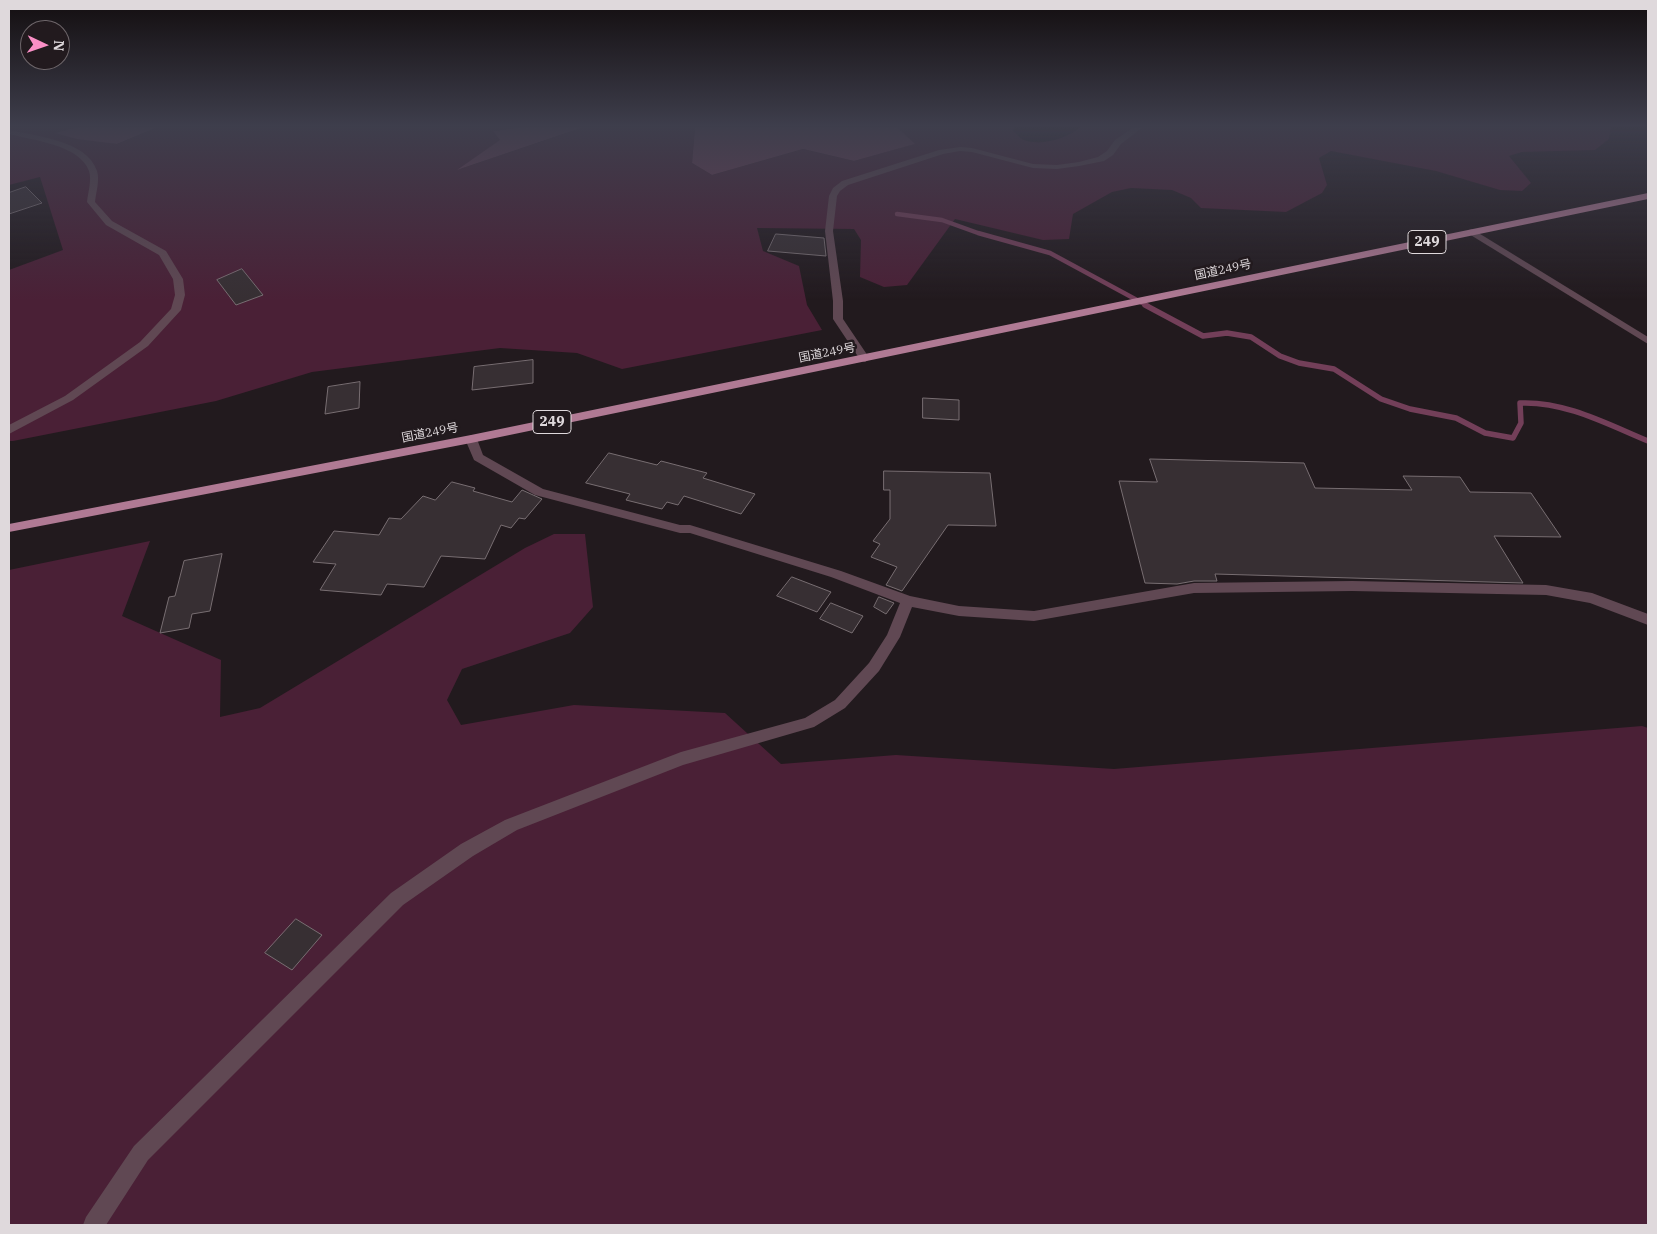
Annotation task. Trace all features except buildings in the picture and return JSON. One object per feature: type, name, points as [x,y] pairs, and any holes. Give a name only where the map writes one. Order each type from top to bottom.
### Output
[{"type":"highway","name":"国道249号","points":[[9,528],[471,439],[866,359],[1648,196]]},
{"type":"street","points":[[9,430],[68,398],[144,344],[176,310],[180,296],[178,278],[163,253],[109,223],[91,202],[92,185]]},
{"type":"street","points":[[843,185],[836,190],[833,196],[829,231],[838,301],[838,319],[866,359]]},
{"type":"street","points":[[1472,232],[1648,341]]},
{"type":"street","points":[[471,439],[478,457],[538,492],[690,530],[836,574],[908,601],[959,611],[1034,616],[1194,588],[1352,586],[1546,590],[1592,598],[1648,620]]},
{"type":"street","points":[[94,1225],[141,1154],[397,899],[466,850],[511,825],[681,759],[810,723],[840,704],[874,667],[893,637],[908,601]]},
{"type":"shaded area","points":[[42,185],[1327,185],[1322,193],[1286,212],[1201,208],[1191,198],[1172,190],[1131,188],[1112,192],[1073,214],[1069,239],[1043,240],[955,219],[907,285],[884,287],[860,277],[861,240],[854,229],[757,228],[763,251],[799,266],[807,305],[822,330],[622,369],[577,353],[500,348],[312,372],[216,401],[9,441],[9,270],[63,250]]},
{"type":"shaded area","points":[[1482,185],[1529,185],[1522,191],[1500,190]]},
{"type":"shaded area","points":[[554,534],[585,534],[593,607],[570,633],[462,669],[447,700],[461,725],[574,705],[725,713],[781,764],[896,755],[1114,769],[1642,726],[1648,728],[1648,1225],[9,1225],[9,570],[150,541],[122,616],[221,660],[220,717],[260,708],[525,548]]},
{"type":"waterway","points":[[897,214],[942,220],[978,233],[1050,253],[1148,306]]},
{"type":"waterway","points":[[1145,305],[1203,336],[1227,333],[1251,337],[1280,356],[1299,363],[1334,369],[1381,399],[1410,409],[1456,418],[1485,433],[1513,438],[1521,423],[1520,403],[1537,403],[1585,415],[1648,441]]}]
